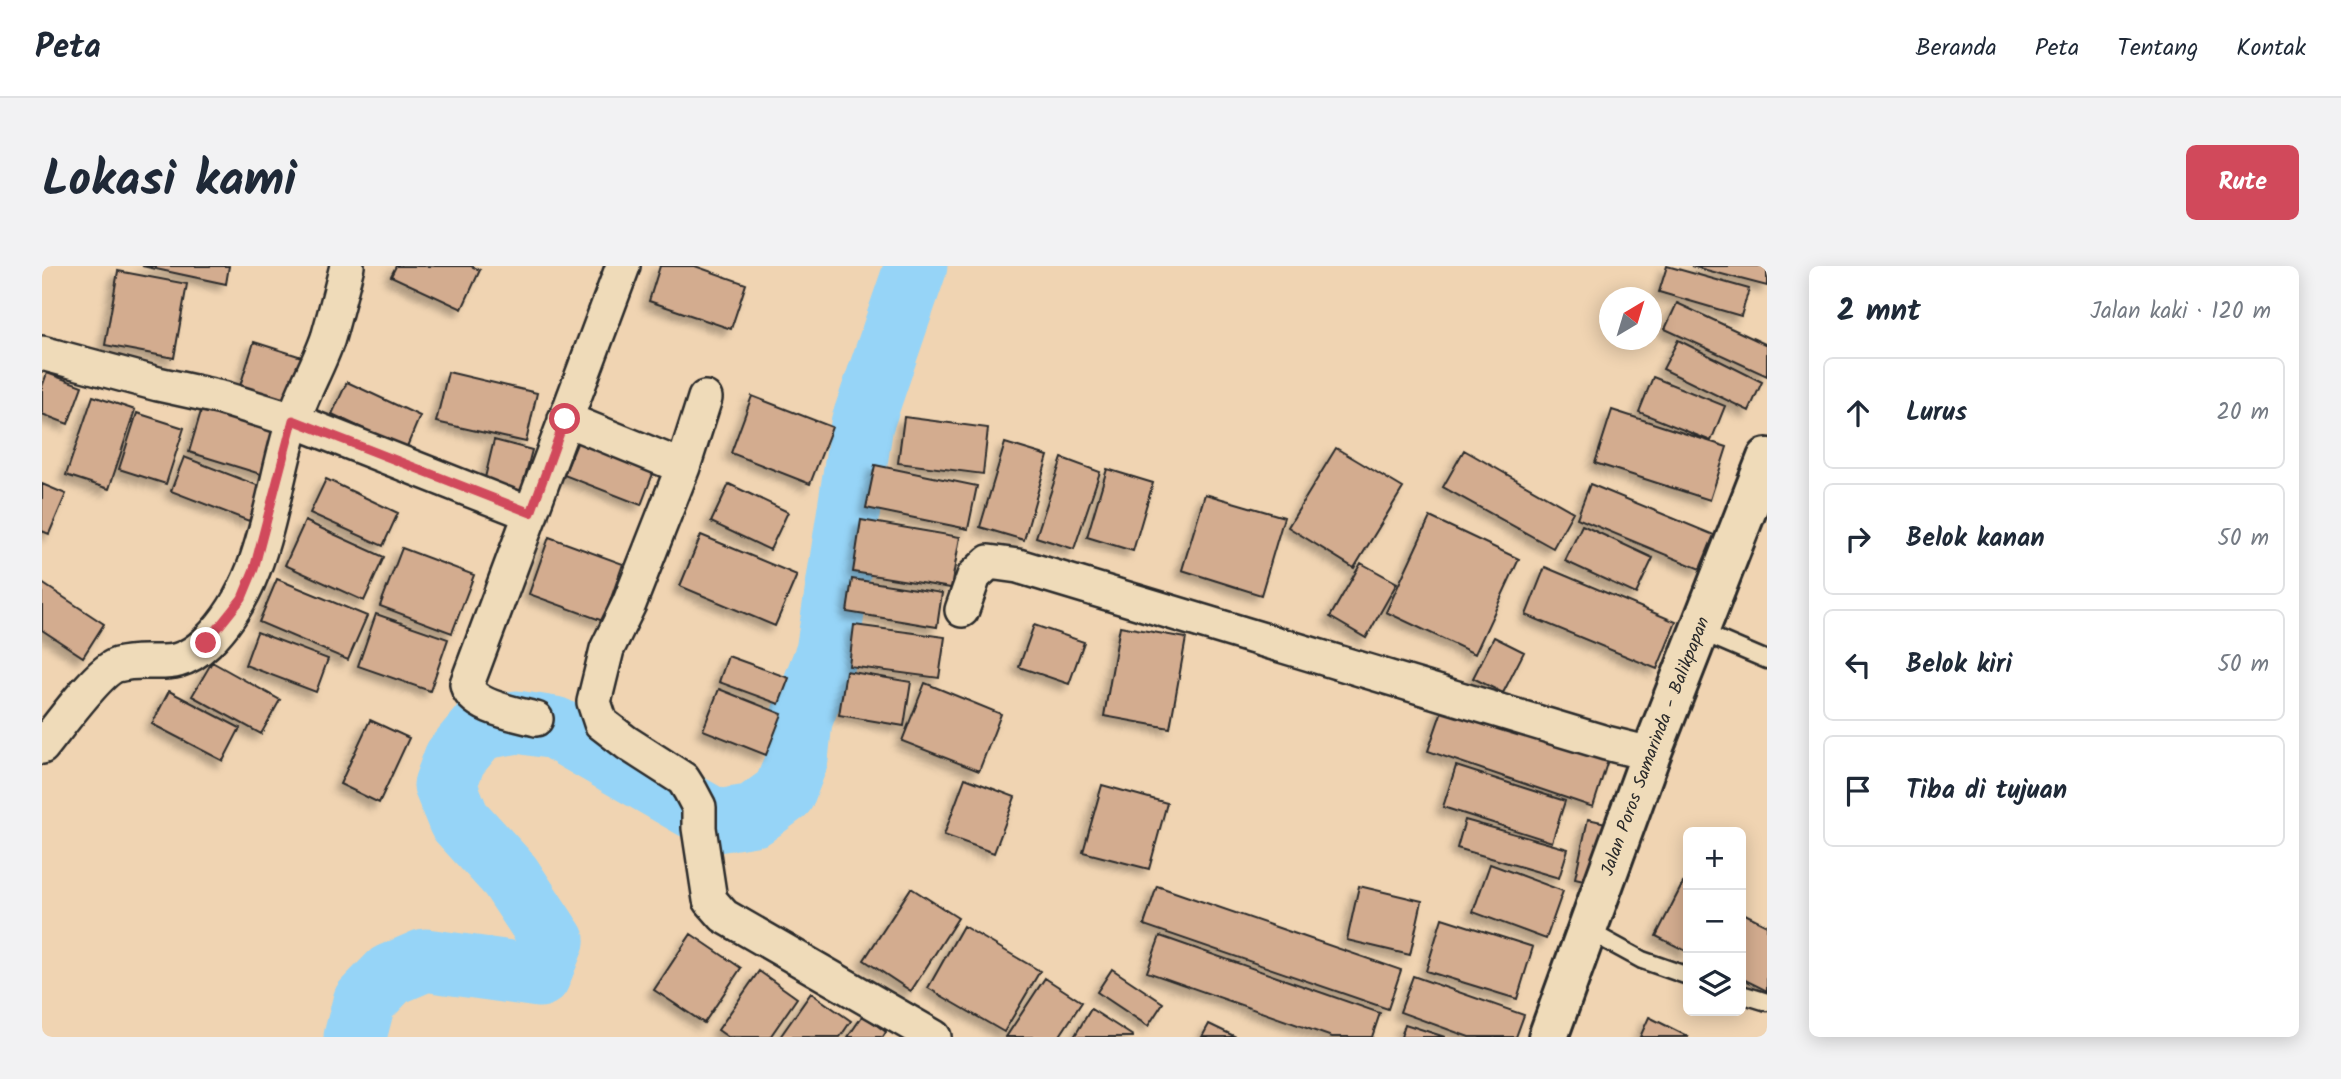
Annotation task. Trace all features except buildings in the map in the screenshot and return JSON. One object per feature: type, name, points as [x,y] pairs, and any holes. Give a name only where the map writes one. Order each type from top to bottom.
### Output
[{"type":"highway","name":"Jalan Poros Samarinda - Balikpapan","points":[[1548,1037],[1651,754],[1767,458]]},
{"type":"street","points":[[42,747],[95,682],[116,666],[160,664],[185,659],[206,643],[242,598],[254,569],[293,420],[327,339],[347,266]]},
{"type":"street","points":[[536,719],[486,705],[476,699],[467,686],[623,266]]},
{"type":"street","points":[[42,354],[222,398],[293,420],[531,513]]},
{"type":"street","points":[[705,398],[683,467],[629,604],[607,649],[594,702],[601,723],[683,779],[699,807],[699,828],[710,900],[724,916],[934,1037]]},
{"type":"street","points":[[565,419],[683,467]]},
{"type":"street","points":[[962,610],[974,576],[989,562],[1018,566],[1606,743],[1651,754]]},
{"type":"lane","points":[[1699,631],[1767,660]]},
{"type":"lane","points":[[1587,930],[1643,960],[1683,974]]},
{"type":"lane","points":[[1746,996],[1767,1002]]},
{"type":"waterway","points":[[355,1037],[364,1002],[390,975],[425,960],[539,976],[553,941],[510,876],[459,820],[445,785],[455,758],[479,729],[517,722],[555,728],[717,821],[754,815],[784,793],[797,759],[801,720],[827,652],[862,424],[916,266]]},
{"type":"route","points":[[206,643],[242,598],[254,569],[293,420],[531,513],[565,419]]}]
